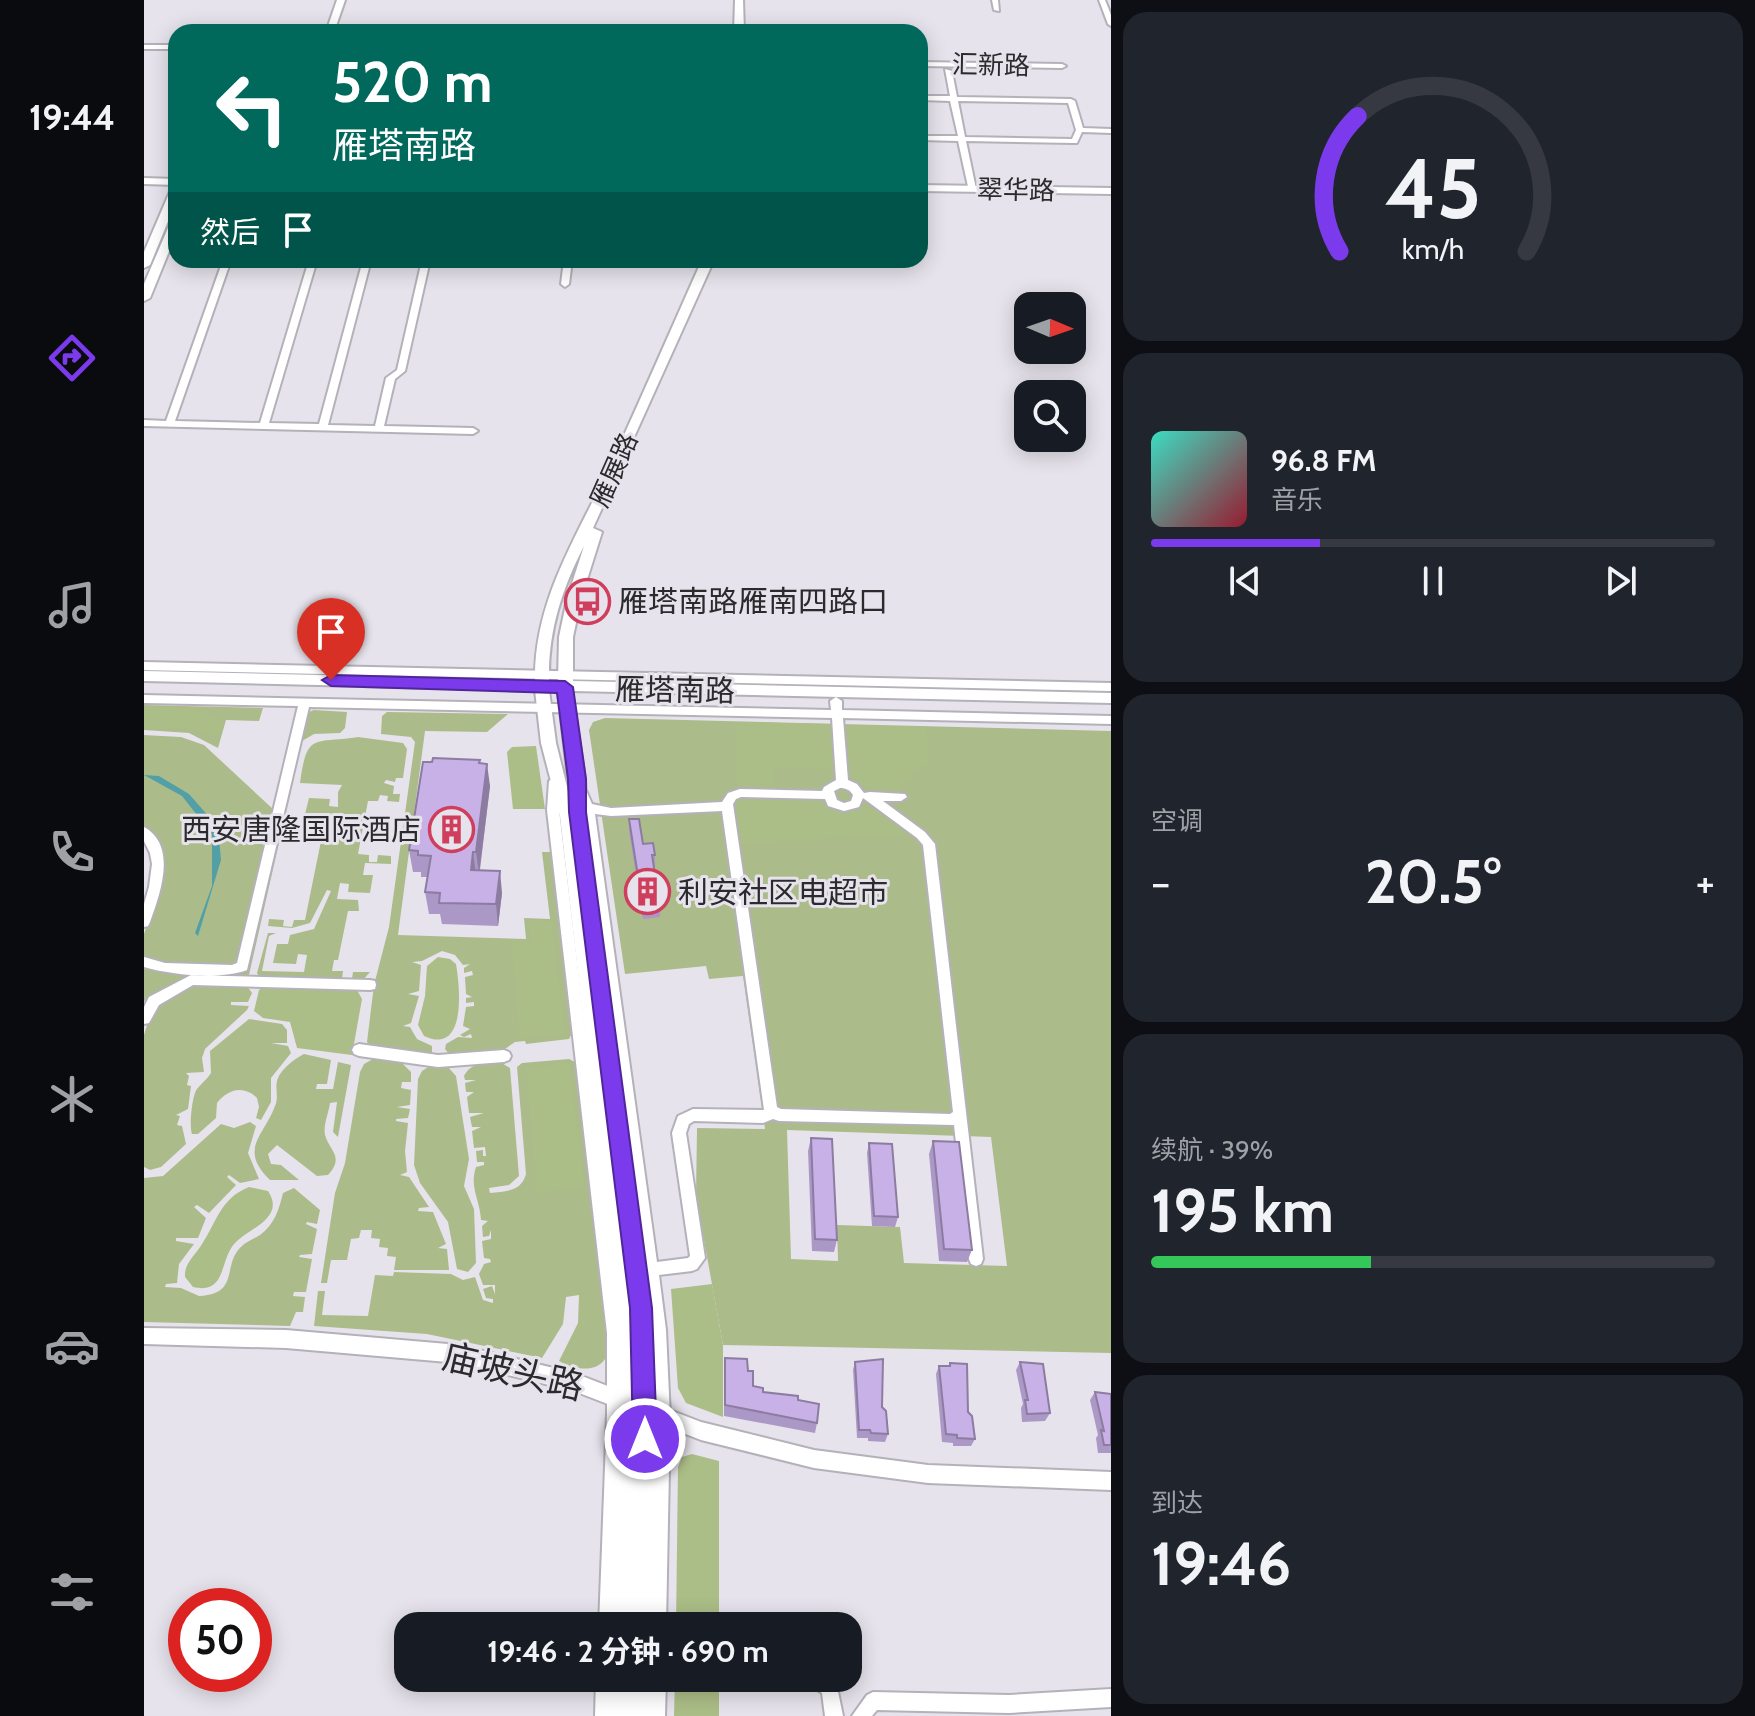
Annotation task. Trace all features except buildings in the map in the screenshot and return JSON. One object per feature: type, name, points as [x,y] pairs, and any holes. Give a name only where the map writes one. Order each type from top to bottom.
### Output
[{"type":"main road","points":[[741,0],[742,24]]},
{"type":"main road","points":[[144,174],[168,175]]},
{"type":"main road","points":[[144,181],[168,182]]},
{"type":"main road","name":"翠华路","points":[[928,191],[1111,193]]},
{"type":"main road","name":"翠华路","points":[[928,191],[1111,193]]},
{"type":"main road","points":[[144,265],[168,208]]},
{"type":"main road","points":[[144,298],[168,240]]},
{"type":"main road","name":"雁展路","points":[[638,1406],[568,816],[555,781],[543,689],[548,617],[561,582],[621,457],[704,268]]},
{"type":"main road","name":"雁展路","points":[[638,1406],[644,1270],[578,812],[566,690],[569,621],[586,556],[713,268]]},
{"type":"main road","name":"雁塔南路","points":[[144,676],[270,684]]},
{"type":"main road","name":"雁塔南路","points":[[144,685],[543,689],[837,707],[1111,706]]},
{"type":"main road","name":"雁塔南路","points":[[566,690],[1111,698]]},
{"type":"main road","points":[[626,1612],[638,1406]]},
{"type":"main road","points":[[638,1406],[640,1612]]},
{"type":"main road","points":[[622,1716],[623,1692]]},
{"type":"main road","points":[[638,1716],[639,1692]]},
{"type":"street","points":[[333,24],[341,0]]},
{"type":"street","points":[[995,0],[997,10]]},
{"type":"street","points":[[1102,0],[1111,24]]},
{"type":"street","points":[[144,48],[168,49]]},
{"type":"street","name":"汇新路","points":[[928,64],[1062,66]]},
{"type":"street","points":[[948,71],[972,189]]},
{"type":"street","points":[[928,98],[1071,101],[1080,130],[1074,141],[928,138]]},
{"type":"street","points":[[1080,130],[1111,131]]},
{"type":"street","points":[[170,423],[224,268]]},
{"type":"street","points":[[264,424],[311,268]]},
{"type":"street","points":[[323,425],[365,268]]},
{"type":"street","points":[[379,427],[391,378],[401,371],[424,268]]},
{"type":"street","points":[[565,284],[567,268]]},
{"type":"street","points":[[144,423],[473,431]]},
{"type":"street","points":[[144,666],[270,684],[305,702],[543,689]]},
{"type":"street","points":[[144,699],[270,684]]},
{"type":"street","points":[[566,690],[1111,687]]},
{"type":"street","points":[[144,962],[170,968],[233,970],[243,966],[305,702]]},
{"type":"street","points":[[842,783],[837,707],[1111,720]]},
{"type":"street","points":[[577,779],[588,808],[644,1270],[692,1264],[698,1258],[679,1133],[681,1123],[693,1115],[761,1117],[774,1112],[952,1120],[960,1114]]},
{"type":"street","points":[[827,795],[831,786],[842,783],[853,787],[929,844],[976,1259]]},
{"type":"street","points":[[774,1112],[770,1107],[727,806],[730,798],[740,793],[827,795]]},
{"type":"street","points":[[827,795],[832,803],[844,807],[855,804],[864,796],[901,797]]},
{"type":"street","points":[[588,808],[611,812],[727,806]]},
{"type":"street","points":[[144,832],[156,848],[159,866],[144,922]]},
{"type":"street","points":[[144,1019],[154,1001],[191,980],[370,985]]},
{"type":"street","points":[[359,1050],[438,1061],[504,1056]]},
{"type":"street","name":"庙坡头路","points":[[144,1336],[286,1339],[459,1354],[545,1374],[701,1431],[764,1448],[862,1467],[928,1474],[1111,1481]]},
{"type":"street","points":[[609,1612],[638,1406]]},
{"type":"street","points":[[638,1406],[657,1612]]},
{"type":"street","points":[[604,1716],[605,1692]]},
{"type":"street","points":[[656,1716],[657,1692]]},
{"type":"street","points":[[831,1692],[834,1716]]},
{"type":"street","points":[[861,1716],[873,1701],[1009,1704],[1111,1698]]},
{"type":"green space","points":[[144,705],[263,708],[259,721],[226,720],[218,748],[189,733],[144,730]]},
{"type":"green space","points":[[144,707],[187,708],[223,719],[218,738],[189,728],[144,728]]},
{"type":"green space","points":[[314,710],[347,712],[345,728],[340,733],[314,734],[302,741],[249,975],[244,978],[187,977],[144,1001],[144,966],[165,971],[242,971],[306,713]]},
{"type":"green space","points":[[387,712],[508,714],[487,732],[425,731],[398,935],[526,939],[524,918],[550,919],[542,852],[551,852],[572,1033],[569,1039],[526,1044],[525,1041],[515,1042],[502,1051],[449,1054],[446,1044],[458,1037],[472,1038],[471,1034],[460,1035],[470,1029],[463,1026],[466,1007],[474,1006],[474,1002],[466,1003],[466,998],[472,997],[466,994],[465,977],[473,975],[472,971],[464,973],[464,968],[470,964],[463,965],[455,955],[442,951],[422,961],[412,962],[421,965],[419,991],[408,994],[419,996],[411,1023],[403,1026],[410,1027],[417,1039],[432,1046],[432,1052],[427,1054],[370,1046],[367,1042],[374,985],[389,927],[415,742],[411,737],[381,734],[382,716]]},
{"type":"green space","points":[[605,718],[1111,731],[1111,1353],[723,1345],[696,1196],[697,1128],[765,1129],[743,976],[709,979],[706,966],[625,974],[589,730],[593,722]],"holes":[[[787,1130],[991,1137],[1007,1266],[904,1263],[900,1227],[837,1225],[838,1261],[791,1259]]]},
{"type":"green space","points":[[735,722],[830,724],[833,765],[826,769],[774,768],[774,788],[739,786],[736,779]]},
{"type":"green space","points":[[846,725],[926,727],[930,761],[900,785],[900,791],[869,790],[850,776]]},
{"type":"green space","points":[[144,735],[181,737],[204,745],[274,810],[238,966],[167,965],[144,957],[144,934],[160,885],[144,827]]},
{"type":"green space","points":[[358,737],[403,743],[407,749],[403,778],[384,783],[394,786],[393,794],[400,794],[399,802],[387,801],[388,796],[380,795],[378,801],[368,801],[358,854],[369,855],[369,862],[377,862],[378,855],[391,856],[391,864],[365,863],[363,875],[373,875],[370,893],[348,892],[349,884],[340,883],[337,899],[358,900],[359,911],[348,911],[338,960],[334,960],[332,971],[343,971],[342,979],[352,979],[353,972],[370,972],[362,981],[260,978],[257,973],[268,933],[276,933],[269,936],[262,971],[304,972],[307,955],[298,954],[296,964],[273,963],[277,944],[288,944],[290,935],[314,929],[331,891],[327,890],[310,923],[292,928],[268,926],[269,919],[284,920],[283,926],[292,927],[294,920],[305,920],[321,841],[310,840],[311,834],[303,833],[301,840],[287,839],[290,830],[313,829],[330,835],[334,830],[314,823],[315,815],[305,814],[309,798],[330,799],[329,806],[338,807],[338,792],[342,785],[300,783],[306,755],[315,743]]},
{"type":"green space","points":[[536,746],[545,809],[513,809],[507,752],[512,747]]},
{"type":"green space","points":[[742,798],[816,800],[832,810],[845,813],[870,805],[907,833],[740,844],[734,804]]},
{"type":"green space","points":[[529,921],[551,922],[564,1034],[520,1038],[512,941],[532,942]]},
{"type":"green space","points":[[438,957],[450,959],[456,964],[459,1002],[454,1028],[448,1036],[438,1040],[424,1036],[418,1025],[425,996],[427,966]]},
{"type":"green space","points":[[188,984],[247,986],[252,993],[248,1002],[231,1002],[231,1005],[249,1006],[205,1049],[202,1058],[204,1072],[186,1073],[189,1076],[187,1085],[191,1086],[188,1109],[176,1115],[180,1116],[177,1125],[182,1126],[186,1144],[161,1167],[150,1170],[144,1167],[144,1035],[152,1009]]},
{"type":"green space","points":[[265,986],[357,990],[362,999],[352,1055],[297,1048],[290,1022],[263,1018],[254,1011],[259,990]]},
{"type":"green space","points":[[249,1019],[282,1024],[287,1030],[287,1043],[271,1043],[288,1046],[291,1053],[271,1078],[271,1102],[261,1120],[256,1118],[259,1107],[257,1098],[252,1094],[236,1090],[226,1094],[217,1103],[216,1118],[198,1134],[192,1134],[194,1098],[197,1089],[211,1073],[210,1051]]},
{"type":"green space","points":[[304,1054],[331,1060],[327,1084],[317,1084],[316,1089],[333,1089],[338,1062],[351,1065],[338,1137],[333,1132],[337,1102],[330,1103],[325,1123],[325,1135],[336,1158],[335,1163],[328,1175],[317,1176],[277,1145],[268,1154],[271,1164],[281,1165],[299,1180],[270,1180],[256,1160],[256,1143],[276,1103],[279,1077],[288,1065]]},
{"type":"green space","points":[[373,1059],[402,1063],[411,1072],[411,1082],[402,1082],[401,1088],[411,1090],[410,1105],[397,1107],[410,1109],[408,1118],[396,1119],[408,1123],[405,1151],[407,1172],[400,1175],[409,1177],[429,1207],[419,1208],[418,1211],[433,1212],[446,1244],[438,1248],[447,1249],[449,1270],[394,1270],[396,1257],[387,1256],[388,1248],[379,1247],[380,1239],[371,1238],[372,1230],[361,1230],[359,1238],[351,1239],[347,1260],[331,1260],[327,1283],[321,1283],[335,1193],[345,1163],[360,1072],[364,1064]]},
{"type":"green space","points":[[569,1059],[575,1062],[610,1344],[604,1361],[584,1369],[559,1361],[578,1323],[579,1295],[566,1297],[563,1324],[542,1358],[427,1334],[314,1326],[318,1291],[325,1291],[322,1315],[368,1316],[375,1275],[393,1276],[394,1272],[451,1274],[463,1280],[475,1277],[483,1300],[493,1303],[493,1299],[486,1298],[483,1289],[492,1286],[495,1294],[495,1285],[483,1285],[479,1274],[484,1264],[491,1262],[484,1258],[482,1241],[491,1239],[491,1230],[489,1236],[483,1237],[482,1226],[488,1221],[481,1220],[474,1187],[476,1167],[484,1165],[484,1162],[477,1162],[476,1151],[483,1150],[483,1156],[486,1156],[485,1147],[474,1148],[472,1131],[481,1127],[472,1127],[470,1117],[484,1113],[469,1113],[467,1097],[474,1092],[466,1092],[465,1083],[476,1080],[465,1080],[464,1076],[471,1068],[484,1063],[500,1062],[510,1068],[519,1176],[509,1185],[489,1188],[490,1193],[507,1191],[521,1184],[526,1174],[517,1067],[522,1063]]},
{"type":"green space","points":[[569,1064],[584,1186],[538,1192],[526,1068]]},
{"type":"green space","points":[[430,1066],[448,1067],[456,1076],[469,1159],[464,1186],[474,1209],[476,1263],[468,1272],[457,1269],[448,1222],[420,1183],[414,1165],[418,1079],[422,1071]]},
{"type":"green space","points":[[250,1122],[256,1126],[248,1153],[259,1179],[240,1183],[229,1175],[227,1177],[236,1185],[209,1213],[197,1205],[194,1207],[206,1218],[198,1238],[176,1238],[176,1241],[194,1244],[179,1264],[177,1283],[166,1284],[165,1287],[181,1288],[199,1296],[220,1290],[225,1285],[239,1249],[269,1226],[283,1193],[294,1188],[320,1210],[317,1224],[306,1224],[317,1229],[312,1254],[299,1257],[312,1259],[306,1292],[294,1292],[293,1296],[305,1297],[303,1312],[296,1312],[290,1326],[144,1322],[144,1178],[163,1176],[221,1124],[234,1128]]},
{"type":"green space","points":[[249,1187],[268,1191],[272,1200],[269,1215],[235,1243],[212,1286],[193,1287],[185,1277],[188,1264],[226,1204]]},
{"type":"green space","points":[[712,1284],[723,1345],[723,1417],[686,1403],[678,1388],[671,1289]]},
{"type":"green space","points":[[692,1454],[719,1461],[719,1612],[676,1612],[678,1467],[682,1457]]},
{"type":"green space","points":[[675,1692],[719,1692],[719,1716],[674,1716]]},
{"type":"water","points":[[144,775],[159,776],[189,794],[218,827],[221,860],[198,936],[195,933],[212,886],[212,834],[182,796]]},
{"type":"place","name":"雁塔南路雁南四路口","points":[[587,601]]},
{"type":"place","name":"西安唐隆国际酒店","points":[[452,829]]},
{"type":"place","name":"利安社区电超市","points":[[647,892]]},
{"type":"route","points":[[331,680],[565,687],[641,1308],[645,1439]]}]
